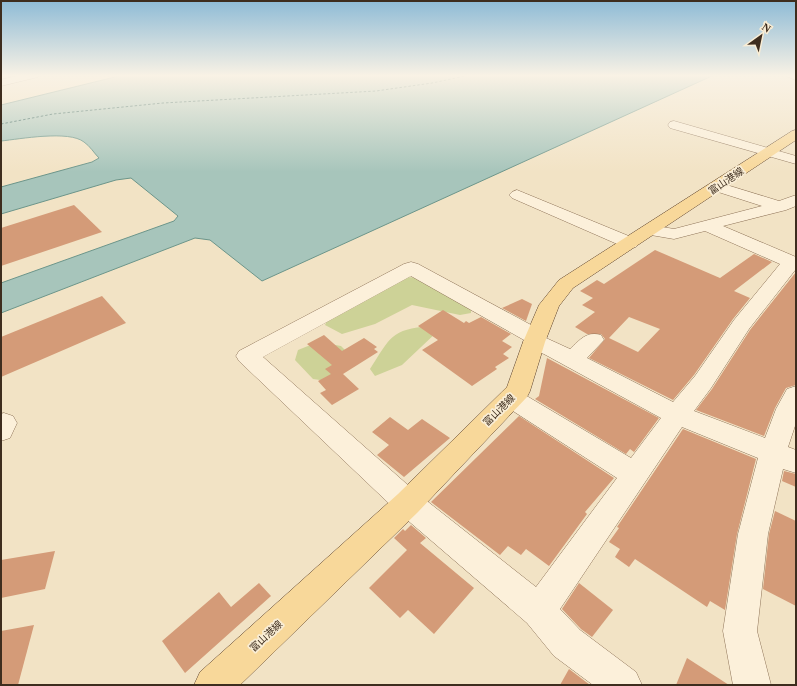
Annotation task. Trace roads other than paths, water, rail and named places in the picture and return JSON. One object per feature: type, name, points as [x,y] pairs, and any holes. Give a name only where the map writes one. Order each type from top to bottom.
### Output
[{"type":"main road","name":"富山港線","points":[[213,685],[408,503],[518,391],[535,339],[549,305],[566,284],[630,244],[796,134]]},
{"type":"street","points":[[674,125],[796,160]]},
{"type":"street","points":[[717,187],[796,213]]},
{"type":"street","points":[[517,195],[630,244]]},
{"type":"street","points":[[651,230],[674,234],[779,207],[796,200]]},
{"type":"street","points":[[539,611],[677,414],[703,382],[740,325],[789,277],[792,262],[708,226]]},
{"type":"street","points":[[623,685],[567,643],[539,611],[408,503],[247,356],[411,268],[535,339],[677,414],[785,457]]},
{"type":"street","points":[[572,359],[593,340]]},
{"type":"street","points":[[752,685],[740,631],[753,534],[785,457],[788,409],[796,395]]},
{"type":"street","points":[[510,398],[635,474]]},
{"type":"water","points":[[1,107],[644,107],[262,281],[210,240],[195,238],[1,313],[1,283],[174,221],[178,216],[131,178],[116,180],[1,214],[1,187],[92,162],[99,158],[84,142],[77,138],[67,136],[44,136],[1,141]]}]
